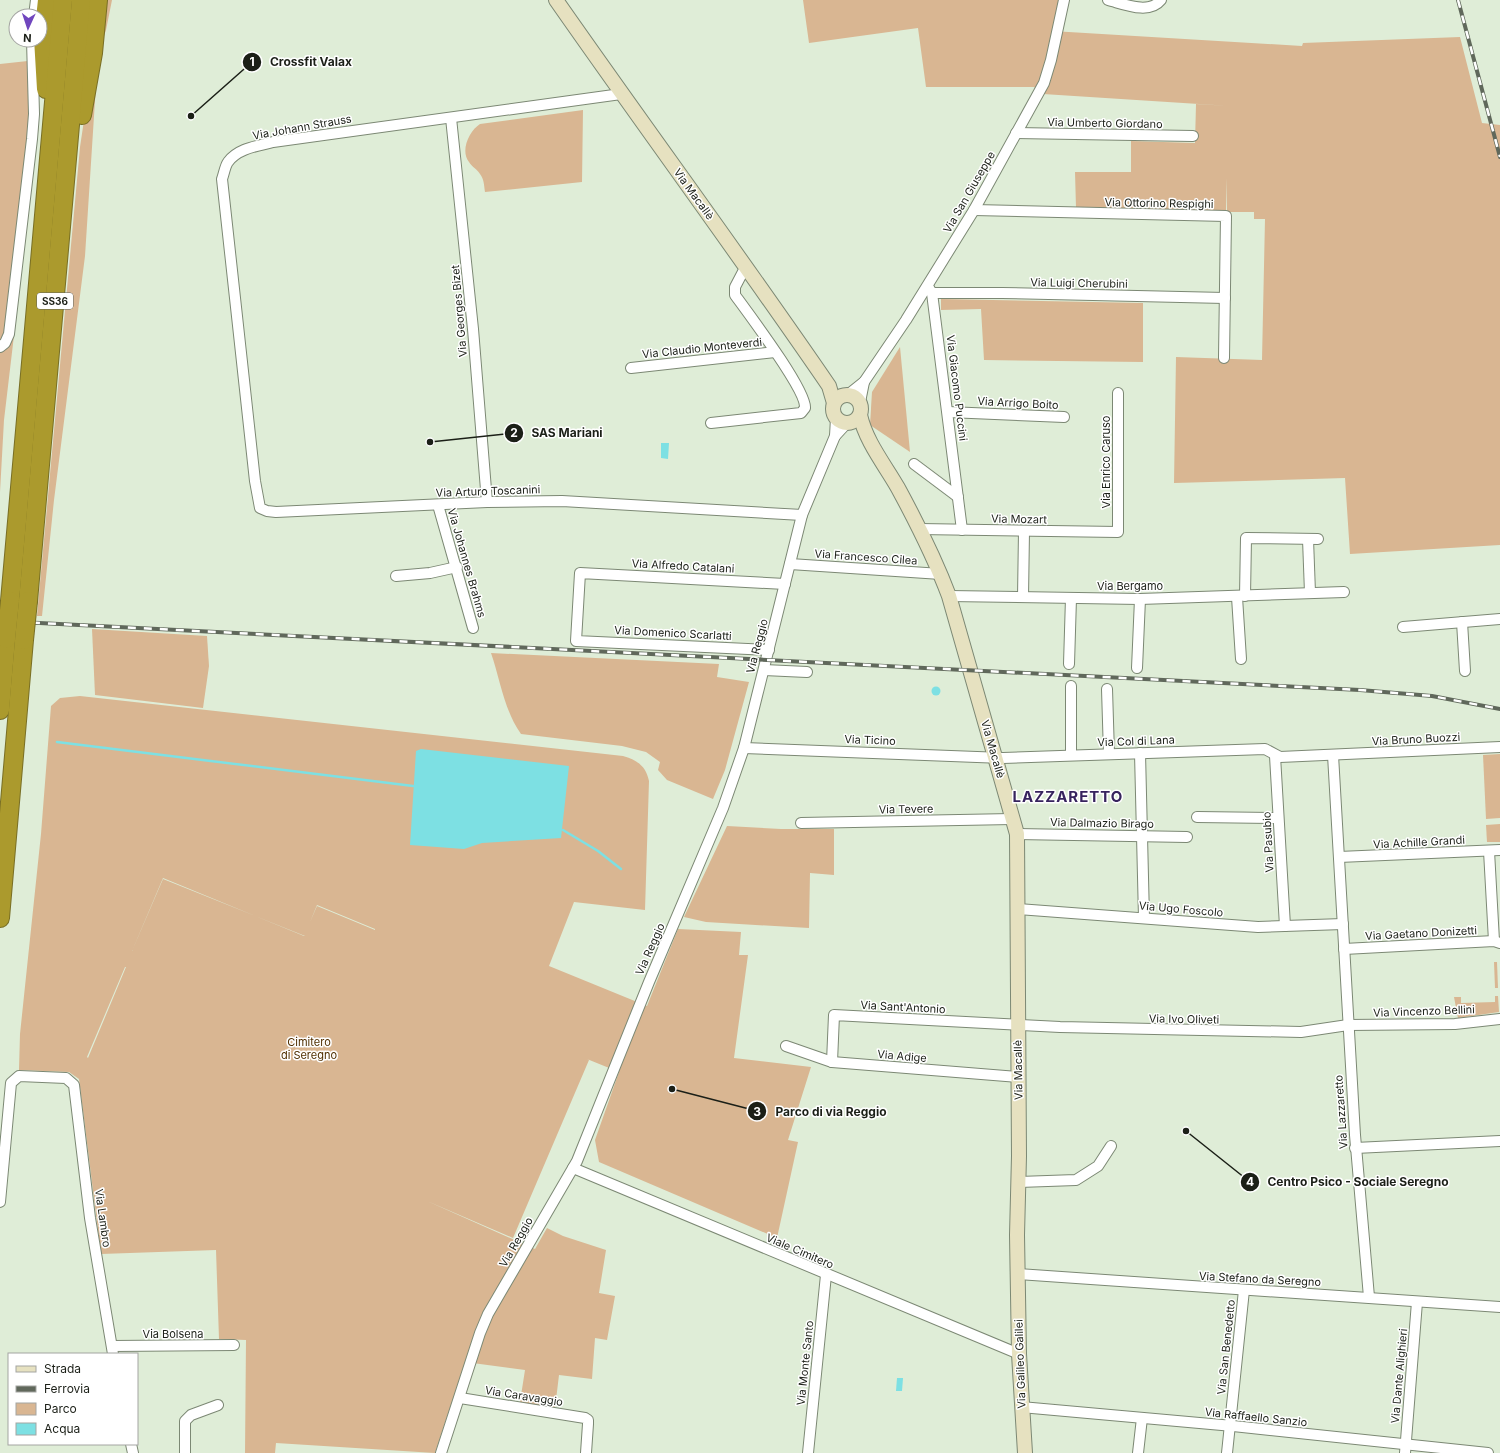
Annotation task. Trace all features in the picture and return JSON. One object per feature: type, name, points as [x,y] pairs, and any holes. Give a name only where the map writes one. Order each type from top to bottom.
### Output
[{"type":"highway","points":[[46,189],[44,135],[46,90],[43,38],[47,0]]},
{"type":"highway","name":"SS36","points":[[0,710],[63,0]]},
{"type":"highway","name":"SS36","points":[[0,918],[81,0]]},
{"type":"highway","points":[[65,190],[76,168],[79,129],[93,53],[98,0]]},
{"type":"street","name":"Via Macallè","points":[[556,0],[621,94],[746,266],[830,388],[834,403],[838,397],[850,410],[867,435],[919,529],[941,574],[949,596],[1016,834],[1019,1077],[1018,1274]]},
{"type":"street","name":"Via San Giuseppe","points":[[850,410],[864,382],[930,289],[1044,83],[1051,60],[1064,0]]},
{"type":"street","points":[[1108,0],[1145,8],[1154,7],[1161,0]]},
{"type":"street","points":[[0,347],[5,343],[9,334],[32,139],[34,114],[32,48]]},
{"type":"street","name":"Via Johann Strauss","points":[[248,423],[222,180],[227,162],[237,154],[250,148],[273,142],[621,94]]},
{"type":"street","name":"Via Georges Bizet","points":[[451,118],[470,306],[487,502]]},
{"type":"street","name":"Via Umberto Giordano","points":[[1016,134],[1193,136]]},
{"type":"street","name":"Via Ottorino Respighi","points":[[974,210],[1226,216],[1224,358]]},
{"type":"street","points":[[711,423],[801,413],[805,408],[805,401],[775,352],[735,295],[735,287],[746,266]]},
{"type":"street","name":"Via Luigi Cherubini","points":[[930,289],[1002,293],[1225,298]]},
{"type":"street","name":"Via Giacomo Puccini","points":[[930,289],[948,412],[962,530]]},
{"type":"street","name":"Via Claudio Monteverdi","points":[[631,368],[775,352]]},
{"type":"street","points":[[830,388],[850,410]]},
{"type":"street","name":"Via Enrico Caruso","points":[[1118,393],[1118,532]]},
{"type":"street","name":"Via Reggio","points":[[441,1453],[480,1333],[488,1314],[573,1168],[649,982],[718,820],[744,748],[802,515],[835,436],[850,410]]},
{"type":"street","name":"Via Arrigo Boito","points":[[948,412],[1064,417]]},
{"type":"street","name":"Via Arturo Toscanini","points":[[248,423],[260,508],[267,511],[487,502],[562,501],[802,515]]},
{"type":"street","points":[[914,464],[958,496]]},
{"type":"street","name":"Via Johannes Brahms","points":[[438,505],[457,567],[473,628]]},
{"type":"street","name":"Via Mozart","points":[[919,529],[1118,532]]},
{"type":"street","points":[[1023,597],[1024,531]]},
{"type":"street","points":[[1241,660],[1241,596],[1246,538],[1313,539],[1310,593]]},
{"type":"street","name":"Via Francesco Cilea","points":[[790,564],[941,574]]},
{"type":"street","points":[[396,576],[430,573],[457,567]]},
{"type":"street","name":"Via Alfredo Catalani","points":[[576,641],[580,573],[785,584]]},
{"type":"street","name":"Via Bergamo","points":[[949,596],[1140,600],[1344,592]]},
{"type":"street","points":[[1069,664],[1071,598]]},
{"type":"street","points":[[1137,668],[1140,600]]},
{"type":"street","points":[[1404,627],[1500,619]]},
{"type":"street","points":[[1462,622],[1465,672]]},
{"type":"street","name":"Via Domenico Scarlatti","points":[[576,641],[769,650]]},
{"type":"street","points":[[764,670],[807,672]]},
{"type":"street","points":[[1070,686],[1071,755]]},
{"type":"street","points":[[1107,689],[1109,754]]},
{"type":"street","name":"Via Bruno Buozzi","points":[[1275,756],[1333,755],[1500,747]]},
{"type":"street","name":"Via Ticino","points":[[744,748],[995,757]]},
{"type":"street","name":"Via Col di Lana","points":[[995,757],[1265,749],[1275,756]]},
{"type":"street","points":[[1140,753],[1144,918]]},
{"type":"street","name":"Via Lazzaretto","points":[[1333,755],[1356,1148],[1369,1297]]},
{"type":"street","name":"Via Pasubio","points":[[1275,756],[1285,926]]},
{"type":"street","points":[[1197,817],[1278,818]]},
{"type":"street","name":"Via Tevere","points":[[801,823],[1012,819]]},
{"type":"street","name":"Via Dalmazio Birago","points":[[1016,834],[1187,837]]},
{"type":"street","name":"Via Achille Grandi","points":[[1339,857],[1500,850]]},
{"type":"street","points":[[1489,851],[1497,942]]},
{"type":"street","name":"Via Ugo Foscolo","points":[[1018,909],[1258,927],[1343,924]]},
{"type":"street","name":"Via Gaetano Donizetti","points":[[1344,949],[1497,942]]},
{"type":"street","name":"Via Sant'Antonio","points":[[832,1062],[834,1015],[1018,1026]]},
{"type":"street","name":"Via Vincenzo Bellini","points":[[1348,1025],[1455,1024],[1500,1018]]},
{"type":"street","name":"Via Ivo Oliveti","points":[[1018,1026],[1301,1032],[1348,1025]]},
{"type":"street","name":"Via Adige","points":[[786,1046],[832,1062],[1019,1077]]},
{"type":"street","name":"Via Lambro","points":[[0,1202],[11,1083],[19,1076],[66,1078],[74,1085],[90,1218],[112,1350]]},
{"type":"street","points":[[1356,1148],[1500,1141]]},
{"type":"street","points":[[1019,1182],[1076,1180],[1098,1166],[1111,1146]]},
{"type":"street","name":"Viale Cimitero","points":[[573,1168],[1018,1354]]},
{"type":"street","name":"Via Stefano da Seregno","points":[[1018,1274],[1500,1307]]},
{"type":"street","name":"Via Galileo Galilei","points":[[1018,1274],[1018,1354],[1024,1453]]},
{"type":"street","name":"Via Monte Santo","points":[[808,1453],[826,1275]]},
{"type":"street","name":"Via San Benedetto","points":[[1227,1453],[1244,1290]]},
{"type":"street","name":"Via Dante Alighieri","points":[[1405,1448],[1418,1302]]},
{"type":"street","name":"Via Bolsena","points":[[112,1350],[234,1345]]},
{"type":"street","name":"Via Caravaggio","points":[[460,1398],[585,1418],[588,1420],[586,1453]]},
{"type":"street","points":[[185,1453],[186,1421],[191,1415],[218,1405]]},
{"type":"street","name":"Via Raffaello Sanzio","points":[[1021,1407],[1230,1426],[1405,1448],[1488,1453]]},
{"type":"street","points":[[1138,1453],[1142,1418]]},
{"type":"green space","points":[[102,0],[112,0],[106,30],[98,54],[85,256],[54,500],[42,616],[37,616],[80,147]]},
{"type":"green space","points":[[803,0],[1059,0],[1052,31],[1302,46],[1303,43],[1460,37],[1482,123],[1500,125],[1500,545],[1350,554],[1345,478],[1174,483],[1176,357],[1262,360],[1265,219],[1254,219],[1254,212],[1227,212],[1227,178],[1226,211],[1076,208],[1075,172],[1131,172],[1131,141],[1195,143],[1196,104],[1230,106],[1043,94],[1034,87],[926,87],[918,28],[809,43]]},
{"type":"green space","points":[[37,60],[39,124],[4,420],[0,492],[0,64]]},
{"type":"green space","points":[[583,110],[582,182],[485,192],[484,182],[479,172],[469,162],[465,152],[469,136],[476,127],[480,124]]},
{"type":"green space","points":[[941,299],[1143,303],[1143,362],[984,360],[981,309],[941,310]]},
{"type":"green space","points":[[900,347],[910,452],[870,425],[872,392]]},
{"type":"green space","points":[[92,629],[207,636],[209,666],[203,708],[95,695]]},
{"type":"green space","points":[[491,653],[719,664],[717,677],[749,682],[725,770],[713,799],[667,780],[658,770],[660,762],[646,752],[622,746],[521,734],[506,705]]},
{"type":"green space","name":"Cimitero di Seregno","points":[[80,696],[623,756],[633,759],[640,764],[646,771],[649,781],[645,910],[574,902],[549,966],[647,1006],[678,929],[741,932],[739,955],[748,955],[734,1058],[811,1067],[788,1140],[798,1142],[777,1238],[599,1162],[595,1140],[619,1072],[587,1059],[589,1060],[513,1238],[427,1201],[535,1249],[547,1228],[563,1236],[606,1250],[599,1293],[615,1296],[607,1340],[595,1338],[592,1379],[559,1375],[555,1408],[520,1402],[525,1370],[465,1362],[435,1453],[276,1443],[275,1453],[245,1453],[246,1340],[219,1339],[216,1250],[101,1254],[79,1079],[69,1072],[19,1070],[20,1034],[41,834],[51,706],[60,698]],"holes":[[[163,878],[264,919],[163,879],[132,951]],[[317,905],[375,930],[317,906],[310,922]],[[125,967],[126,967],[88,1058],[87,1057]]]},
{"type":"green space","points":[[1500,754],[1500,818],[1486,819],[1483,755]]},
{"type":"green space","points":[[1500,824],[1500,842],[1487,842],[1486,825]]},
{"type":"green space","points":[[727,826],[781,829],[834,829],[834,875],[810,873],[809,928],[706,922],[684,917]]},
{"type":"green space","points":[[1494,962],[1497,962],[1498,988],[1495,988]]},
{"type":"green space","points":[[1495,996],[1498,996],[1499,1012],[1458,1018],[1454,997],[1461,997],[1461,1003],[1495,1002]]},
{"type":"water","points":[[661,443],[669,443],[668,459],[661,458]]},
{"type":"water","points":[[936,686],[941,691],[936,696],[931,691]]},
{"type":"water","points":[[421,749],[569,766],[561,838],[482,843],[464,849],[410,845],[416,751]]},
{"type":"water","points":[[897,1378],[903,1378],[902,1391],[896,1391]]},
{"type":"waterway","points":[[57,742],[413,786]]},
{"type":"waterway","points":[[563,830],[598,851],[621,869]]},
{"type":"railway","points":[[1458,0],[1500,157]]},
{"type":"railway","points":[[0,621],[1360,690],[1432,696],[1500,709]]},
{"type":"place","name":"Crossfit Valax","points":[[191,116]]},
{"type":"place","name":"SAS Mariani","points":[[430,442]]},
{"type":"place","name":"Parco di via Reggio","points":[[672,1089]]},
{"type":"place","name":"Centro Psico - Sociale Seregno","points":[[1186,1131]]},
{"type":"district","name":"LAZZARETTO","points":[[1068,797]]}]
